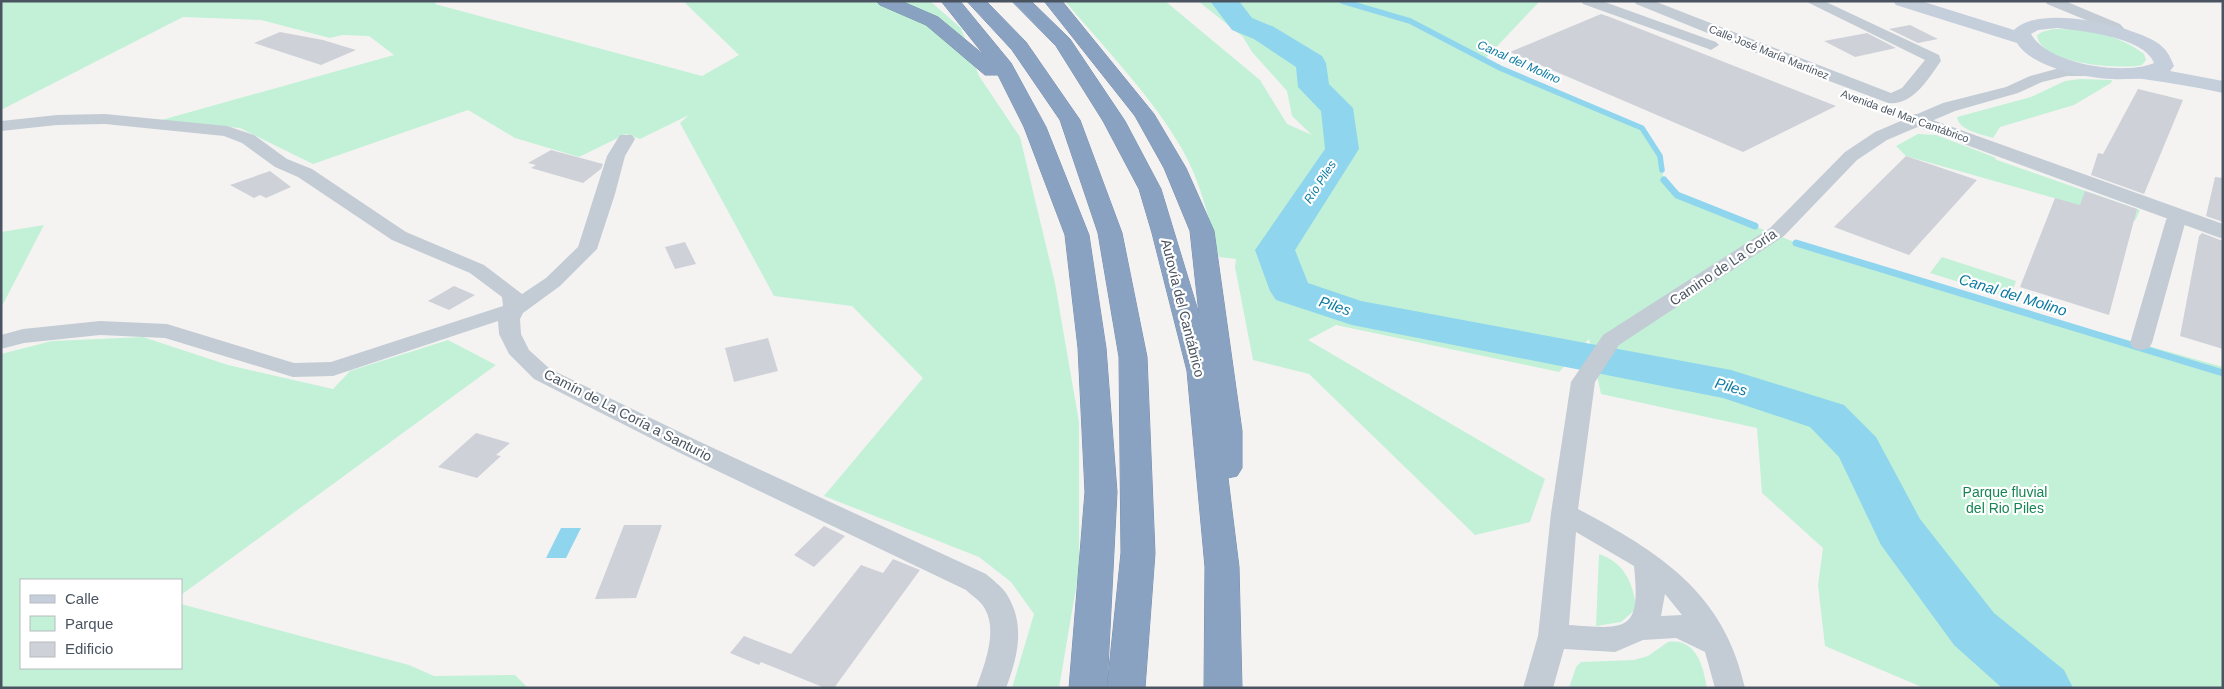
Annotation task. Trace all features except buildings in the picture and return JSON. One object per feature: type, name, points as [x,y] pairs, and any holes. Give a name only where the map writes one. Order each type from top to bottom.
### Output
[{"type":"highway","points":[[886,1],[932,22],[968,50],[993,72],[1035,127]]},
{"type":"highway","points":[[950,1],[1001,63],[1035,127],[1077,235],[1092,348],[1101,492],[1088,688]]},
{"type":"highway","points":[[976,1],[1019,46],[1070,120],[1110,233],[1133,357],[1138,553],[1126,688]]},
{"type":"highway","name":"Autovía del Cantábrico","points":[[1021,1],[1064,43],[1114,121],[1150,189],[1201,371],[1222,567],[1223,688]]},
{"type":"highway","points":[[1053,1],[1144,114],[1175,168],[1202,231],[1227,431],[1222,567]]},
{"type":"main road","points":[[1902,1],[2029,38],[2057,23],[2092,27],[2121,34],[2150,46],[2164,60],[2223,80]]},
{"type":"main road","points":[[1922,1],[1971,16],[2029,38],[2061,62],[2095,71],[2183,78],[2223,87]]},
{"type":"main road","points":[[2146,74],[2158,71],[2164,66],[2164,60]]},
{"type":"street","name":"Avenida del Mar Cantábrico","points":[[1588,1],[2223,232]]},
{"type":"street","name":"Calle José María Martínez","points":[[1641,1],[1787,60],[1888,98],[1896,99],[1901,97],[1918,79],[1933,58],[1812,1]]},
{"type":"street","points":[[2048,1],[2058,8],[2060,14],[2057,23]]},
{"type":"street","points":[[2052,1],[2115,27],[2121,34]]},
{"type":"street","points":[[2029,38],[2042,65],[2036,79]]},
{"type":"street","name":"Camino de La Coría","points":[[1564,513],[1583,382],[1611,340],[1777,232],[1850,156],[1881,136],[1949,107],[2012,90],[2036,79],[2067,71],[2095,71]]},
{"type":"street","points":[[1,126],[57,120],[104,119],[214,129],[234,134],[248,139],[281,163],[305,173],[399,236],[477,269],[512,295],[514,309]]},
{"type":"street","points":[[1,342],[23,336],[100,328],[167,331],[293,370],[333,369],[514,309],[553,282],[586,249],[606,194],[616,156],[626,139]]},
{"type":"street","points":[[2141,343],[2176,220]]},
{"type":"street","name":"Camín de La Coría a Santurio","points":[[514,309],[509,319],[510,334],[520,354],[542,374],[679,442],[976,582],[996,601],[1005,626],[1000,663],[991,688]]},
{"type":"street","points":[[1538,688],[1553,636],[1564,513],[1647,562],[1689,602],[1716,644],[1728,670],[1730,688]]},
{"type":"street","points":[[1639,629],[1649,615],[1651,593],[1647,562]]},
{"type":"street","points":[[1553,636],[1615,640],[1639,629],[1678,626],[1716,644]]},
{"type":"green space","points":[[1,1],[437,1],[435,4],[702,76],[739,55],[683,1],[930,1],[961,28],[979,76],[1020,137],[1055,283],[1079,422],[1079,570],[1059,688],[1012,688],[1034,614],[1011,582],[979,557],[824,496],[923,378],[852,306],[774,296],[680,123],[689,115],[640,139],[626,134],[579,157],[515,138],[468,110],[313,164],[240,128],[158,121],[394,55],[369,36],[342,35],[330,38],[261,20],[183,17],[1,110]]},
{"type":"green space","name":"Parque fluvial del Rio Piles","points":[[1065,1],[1165,1],[1260,80],[1287,124],[1312,135],[1292,116],[1287,91],[1252,52],[1243,37],[1198,1],[1336,1],[1371,10],[1342,1],[1540,1],[1484,60],[1642,128],[1660,156],[1664,182],[1677,195],[1832,257],[2223,367],[2223,688],[1924,688],[1825,646],[1818,585],[1823,548],[1762,493],[1757,428],[1601,394],[1589,339],[1559,372],[1336,325],[1308,340],[1545,479],[1530,522],[1475,535],[1309,374],[1253,360],[1235,267],[1236,259],[1219,257],[1204,202],[1189,162],[1170,129],[1142,91]]},
{"type":"green space","points":[[2053,29],[2077,30],[2112,37],[2134,47],[2144,54],[2146,60],[2142,65],[2117,66],[2082,63],[2066,59],[2051,53],[2041,45],[2037,35]]},
{"type":"green space","points":[[2080,79],[2112,80],[2111,83],[2074,105],[2000,127],[1993,138],[1966,129],[1957,117],[2031,97],[2065,81]]},
{"type":"green space","points":[[1918,134],[1936,135],[1994,157],[1997,160],[2140,210],[2135,221],[1906,156],[1896,146]]},
{"type":"green space","points":[[44,225],[1,308],[1,232]]},
{"type":"green space","points":[[1942,257],[2016,281],[2010,298],[1930,273]]},
{"type":"green space","points":[[143,337],[228,365],[333,389],[350,371],[448,340],[496,365],[182,594],[182,579],[20,579],[20,669],[182,669],[182,604],[409,665],[434,676],[515,675],[528,688],[1,688],[1,354],[52,341]]},
{"type":"green space","points":[[1599,554],[1615,562],[1626,575],[1633,591],[1636,609],[1621,622],[1596,626]]},
{"type":"green space","points":[[1668,642],[1685,644],[1692,649],[1700,662],[1707,688],[1569,688],[1576,667],[1581,662],[1634,660],[1648,656]]},
{"type":"water","points":[[561,528],[581,528],[566,558],[546,558]]},
{"type":"waterway","name":"Piles","points":[[1224,1],[1242,24],[1264,33],[1311,63],[1314,87],[1337,108],[1342,149],[1275,250],[1291,291],[1352,312],[1731,385],[1827,416],[1859,449],[1900,531],[1974,629],[2043,688]]},
{"type":"waterway","name":"Canal del Molino","points":[[1342,1],[1410,21],[1500,68],[1642,128],[1660,156],[1662,170]]},
{"type":"waterway","name":"Canal del Molino","points":[[1664,180],[1677,195],[1755,226]]},
{"type":"waterway","name":"Canal del Molino","points":[[1796,243],[2223,373]]},
{"type":"water label","name":"Río Piles","points":[[1320,182]]}]
